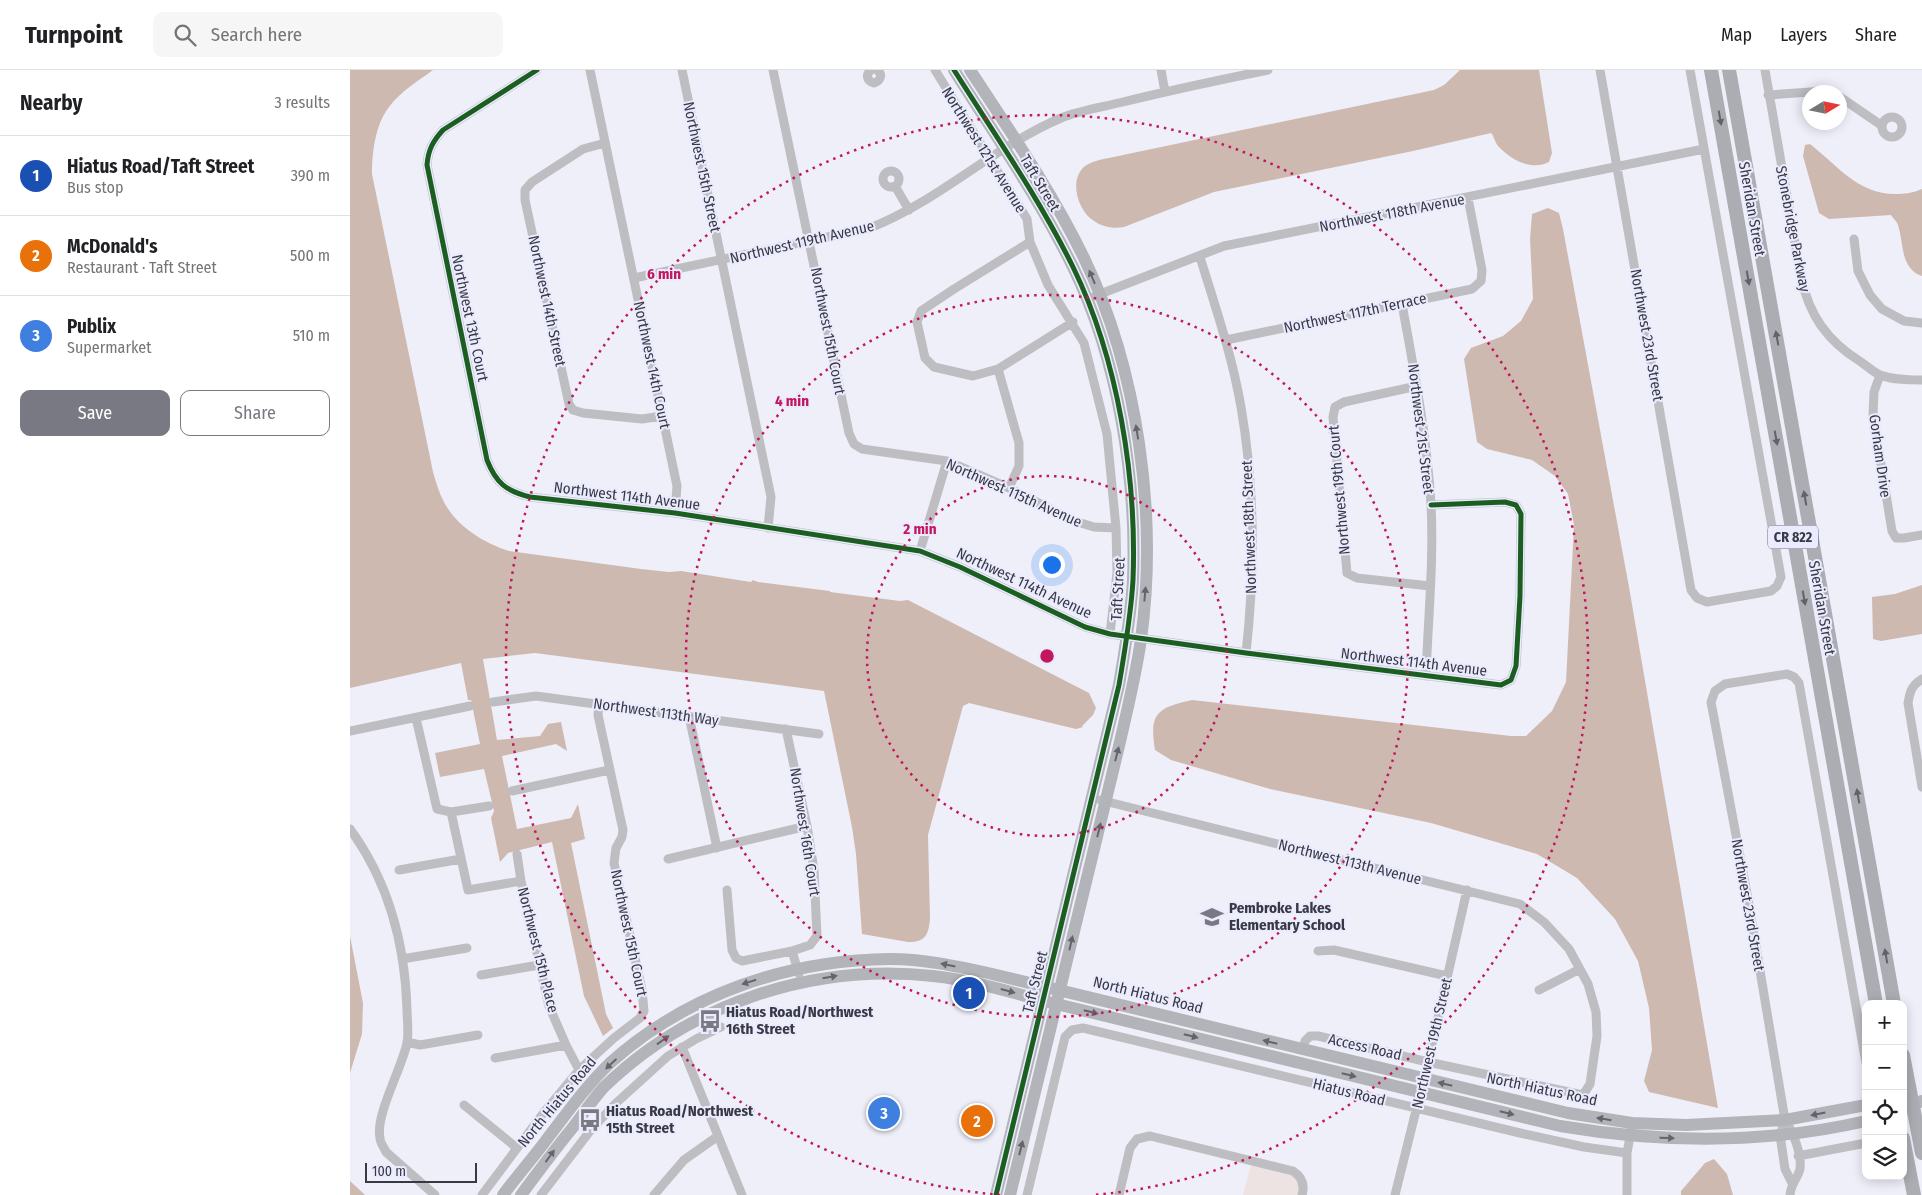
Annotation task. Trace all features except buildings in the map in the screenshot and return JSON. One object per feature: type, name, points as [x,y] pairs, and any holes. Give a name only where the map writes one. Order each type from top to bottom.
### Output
[{"type":"main road","name":"Taft Street","points":[[970,70],[1064,219],[1100,295],[1128,386],[1142,463],[1147,517],[1146,582],[1141,639],[1106,802],[1053,998],[1016,1112],[996,1193]]},
{"type":"main road","name":"Sheridan Street","points":[[1711,70],[1875,1000]]},
{"type":"main road","name":"Sheridan Street","points":[[1730,70],[1893,1000]]},
{"type":"main road","name":"Taft Street","points":[[957,71],[1052,226],[1087,299],[1102,343],[1123,429],[1132,517],[1133,580],[1128,637],[1119,685],[1047,987],[1053,998],[1029,1116],[1010,1195]]},
{"type":"main road","points":[[1724,145],[1742,142]]},
{"type":"main road","points":[[1128,464],[1142,463]]},
{"type":"main road","points":[[1078,856],[1092,859]]},
{"type":"main road","name":"North Hiatus Road","points":[[503,1195],[578,1098],[609,1064],[668,1019],[737,986],[796,969],[857,961],[892,959],[940,963],[1047,987]]},
{"type":"main road","name":"North Hiatus Road","points":[[521,1195],[589,1105],[604,1088],[644,1054],[691,1023],[741,999],[802,982],[852,974],[889,973],[934,976],[1053,998],[1147,1012],[1666,1138],[1733,1139],[1780,1135],[1862,1121]]},
{"type":"main road","name":"North Hiatus Road","points":[[1053,998],[1143,1025],[1560,1126],[1631,1129],[1785,1120],[1862,1104]]},
{"type":"main road","points":[[1143,1025],[1147,1012]]},
{"type":"main road","points":[[1907,1082],[1922,1153]]},
{"type":"main road","points":[[578,1098],[589,1105]]},
{"type":"main road","points":[[1016,1112],[1029,1116]]},
{"type":"main road","points":[[1907,1159],[1914,1195]]},
{"type":"main road","points":[[996,1193],[1010,1195]]},
{"type":"street","name":"Northwest 13th Court","points":[[500,483],[492,472],[487,460],[428,177],[428,154],[432,143],[442,130],[537,70]]},
{"type":"street","name":"Northwest 14th Court","points":[[590,70],[677,486],[675,513]]},
{"type":"street","name":"Northwest 15th Street","points":[[682,70],[771,496],[768,528]]},
{"type":"street","name":"Northwest 15th Court","points":[[773,70],[849,433],[854,444]]},
{"type":"street","points":[[871,70],[868,78],[869,81],[874,83],[881,77],[880,72],[877,70]]},
{"type":"street","name":"Northwest 121st Avenue","points":[[935,70],[1027,219],[1030,242],[1048,285],[1084,342],[1107,434],[1116,528],[1117,572],[1110,634]]},
{"type":"street","points":[[1160,70],[1165,92]]},
{"type":"street","name":"Northwest 119th Avenue","points":[[634,278],[870,228],[909,210],[1017,142],[1062,118],[1165,92],[1251,72],[1268,70]]},
{"type":"street","name":"Northwest 23rd Street","points":[[1600,70],[1691,590],[1697,598],[1708,602],[1771,591],[1777,586],[1781,577],[1704,149]]},
{"type":"street","points":[[1690,70],[1704,149]]},
{"type":"street","name":"Stonebridge Parkway","points":[[1765,70],[1805,297],[1816,320],[1830,338],[1848,354],[1880,375],[1904,380],[1922,380]]},
{"type":"street","points":[[1768,95],[1802,92]]},
{"type":"street","points":[[1847,102],[1881,125]]},
{"type":"street","name":"Northwest 14th Street","points":[[605,143],[583,150],[532,182],[525,190],[525,200],[569,404],[573,410],[642,419],[662,416]]},
{"type":"street","name":"Northwest 118th Avenue","points":[[1087,299],[1224,246],[1618,168],[1704,149]]},
{"type":"street","points":[[895,186],[909,210]]},
{"type":"street","name":"Northwest 117th Terrace","points":[[1226,340],[1472,289],[1481,281],[1482,270],[1468,198]]},
{"type":"street","points":[[1854,239],[1858,271],[1870,295],[1882,308],[1904,321],[1922,323]]},
{"type":"street","points":[[1030,242],[922,311],[917,322],[925,358],[934,367],[973,376],[998,369],[1073,322]]},
{"type":"street","name":"Northwest 18th Street","points":[[1200,256],[1226,340],[1241,407],[1248,457],[1252,506],[1251,612],[1246,653]]},
{"type":"street","name":"Northwest 21st Street","points":[[1402,304],[1417,386],[1431,505],[1426,676]]},
{"type":"street","points":[[998,369],[1019,443],[1019,466],[1010,488]]},
{"type":"street","name":"Gorham Drive","points":[[1880,375],[1874,392],[1873,414],[1892,531],[1896,538],[1922,535]]},
{"type":"street","name":"Northwest 19th Court","points":[[1417,386],[1344,402],[1335,407],[1332,417],[1347,573],[1357,578],[1430,586]]},
{"type":"street","name":"Northwest 115th Avenue","points":[[854,444],[862,449],[947,461],[1010,488],[1074,521],[1094,527],[1116,528]]},
{"type":"street","points":[[920,550],[947,461]]},
{"type":"street","name":"Northwest 114th Avenue","points":[[500,483],[512,493],[530,497],[675,513],[920,550],[960,567],[1085,627],[1110,634],[1501,685],[1511,680],[1516,666],[1520,596],[1521,514],[1516,505],[1505,502],[1431,505]]},
{"type":"street","name":"Northwest 23rd Street","points":[[1785,1120],[1748,899],[1711,702],[1715,691],[1725,684],[1787,674],[1794,677],[1799,683],[1863,1045]]},
{"type":"street","points":[[1922,679],[1914,684],[1909,693],[1908,703],[1922,787]]},
{"type":"street","name":"Northwest 113th Way","points":[[493,702],[536,696],[819,734]]},
{"type":"street","name":"Northwest 15th Court","points":[[579,1070],[642,1015],[644,1007],[642,990],[614,863],[616,848],[622,837],[623,830],[598,715],[599,704]]},
{"type":"street","points":[[350,731],[470,706]]},
{"type":"street","points":[[689,716],[717,848]]},
{"type":"street","points":[[416,718],[437,809],[451,812],[489,806]]},
{"type":"street","name":"Northwest 16th Court","points":[[786,729],[807,826],[814,870],[818,936],[810,945],[792,951]]},
{"type":"street","points":[[512,791],[609,770]]},
{"type":"street","name":"Northwest 113th Avenue","points":[[1092,798],[1520,904],[1544,922],[1569,949],[1588,984],[1596,1012],[1597,1036],[1590,1084],[1582,1095]]},
{"type":"street","points":[[451,812],[468,890],[521,881]]},
{"type":"street","points":[[668,859],[807,826]]},
{"type":"street","points":[[350,829],[366,852],[391,907],[406,985],[407,1042],[382,1114],[379,1136],[386,1152],[435,1195]]},
{"type":"street","name":"Northwest 15th Place","points":[[517,854],[548,1006],[579,1070]]},
{"type":"street","points":[[399,870],[461,858]]},
{"type":"street","points":[[727,890],[732,950],[736,958],[742,961],[792,951],[796,969],[802,982]]},
{"type":"street","name":"Northwest 19th Street","points":[[1395,1195],[1421,1092],[1467,890]]},
{"type":"street","points":[[402,959],[467,948]]},
{"type":"street","points":[[1318,951],[1334,950],[1447,976]]},
{"type":"street","points":[[481,975],[539,965]]},
{"type":"street","points":[[1539,990],[1580,969]]},
{"type":"street","points":[[542,1195],[590,1131],[655,1068],[682,1047],[721,1027]]},
{"type":"street","name":"Hiatus Road","points":[[1027,1195],[1066,1036],[1072,1030],[1083,1028],[1584,1147],[1627,1153]]},
{"type":"street","points":[[407,1042],[420,1045],[478,1035]]},
{"type":"street","name":"Access Road","points":[[1302,1050],[1305,1041],[1310,1036],[1318,1036],[1582,1095]]},
{"type":"street","points":[[495,1058],[566,1045]]},
{"type":"street","points":[[682,1047],[742,1195]]},
{"type":"street","points":[[482,1195],[579,1070]]},
{"type":"street","points":[[566,1086],[578,1098]]},
{"type":"street","points":[[464,1105],[517,1148]]},
{"type":"street","points":[[589,1105],[602,1118]]},
{"type":"street","points":[[1785,1120],[1794,1133],[1800,1170],[1792,1183],[1790,1195]]},
{"type":"street","points":[[1785,1120],[1780,1135],[1785,1169],[1792,1183]]},
{"type":"street","points":[[1627,1195],[1627,1153],[1631,1129]]},
{"type":"street","points":[[654,1195],[684,1160],[718,1136]]},
{"type":"street","points":[[1119,1195],[1130,1148],[1137,1139],[1150,1136],[1294,1171],[1299,1176],[1304,1188],[1302,1195]]},
{"type":"street","points":[[1798,1156],[1862,1144]]},
{"type":"shaded area","points":[[350,70],[433,70],[398,96],[384,114],[375,139],[372,174],[433,472],[439,491],[449,511],[463,526],[490,543],[509,551],[641,569],[669,572],[681,571],[751,582],[753,580],[900,601],[908,600],[1089,693],[1096,708],[1083,727],[1076,729],[969,703],[963,706],[928,835],[930,918],[929,928],[923,939],[908,942],[862,934],[852,827],[824,691],[535,653],[483,659],[497,740],[540,736],[548,724],[561,722],[567,751],[556,744],[502,756],[517,829],[571,818],[578,804],[585,839],[571,843],[606,1014],[613,1028],[603,1036],[584,996],[552,842],[508,853],[500,862],[491,818],[494,811],[484,769],[440,777],[435,753],[480,744],[471,700],[468,700],[461,663],[350,688]]},
{"type":"shaded area","points":[[1460,70],[1539,70],[1552,153],[1549,162],[1528,165],[1515,160],[1498,146],[1491,133],[1214,192],[1124,227],[1116,228],[1101,225],[1088,216],[1083,210],[1077,195],[1077,179],[1080,172],[1085,166],[1094,162],[1434,90],[1444,85]]},
{"type":"shaded area","points":[[1810,144],[1849,177],[1870,189],[1882,193],[1895,194],[1909,193],[1922,189],[1922,276],[1915,273],[1906,262],[1898,225],[1891,215],[1829,219],[1819,213],[1803,156],[1805,145]]},
{"type":"shaded area","points":[[1548,208],[1559,213],[1563,229],[1629,587],[1718,1108],[1649,1092],[1644,1081],[1652,1050],[1649,1008],[1638,961],[1615,919],[1577,878],[1537,854],[1431,823],[1270,789],[1171,760],[1155,750],[1153,728],[1158,714],[1171,706],[1192,700],[1511,736],[1526,736],[1552,711],[1566,682],[1574,525],[1568,494],[1555,476],[1532,460],[1487,449],[1477,442],[1464,359],[1471,348],[1503,336],[1521,321],[1533,299],[1530,239],[1532,214]]},
{"type":"shaded area","points":[[1922,585],[1922,634],[1881,641],[1873,639],[1872,597],[1895,594]]},
{"type":"shaded area","points":[[350,936],[363,1003],[362,1034],[350,1073]]},
{"type":"shaded area","points":[[1714,1159],[1727,1174],[1733,1195],[1681,1195],[1681,1191],[1705,1163]]},
{"type":"shaded area","points":[[1252,1161],[1299,1176],[1302,1195],[1243,1195]]},
{"type":"shaded area","points":[[350,1181],[363,1193],[365,1195],[350,1195]]},
{"type":"cycle path","points":[[537,70],[443,130],[432,146],[427,165],[487,460],[498,480],[514,492],[530,497],[675,513],[920,551],[960,567],[1085,627],[1110,634],[1501,685],[1511,680],[1516,666],[1520,596],[1521,514],[1516,505],[1505,502],[1431,505]]},
{"type":"cycle path","points":[[954,70],[1046,216],[1073,267],[1089,303],[1113,380],[1128,460],[1132,501],[1133,580],[1126,646],[1119,685],[996,1195]]},
{"type":"place","name":"Pembroke Lakes Elementary School","points":[[1212,917]]},
{"type":"place","name":"Hiatus Road/Taft Street","points":[[969,993]]},
{"type":"place","name":"Hiatus Road/Northwest 16th Street","points":[[710,1021]]},
{"type":"place","name":"Publix","points":[[884,1113]]},
{"type":"place","name":"Hiatus Road/Northwest 15th Street","points":[[590,1120]]},
{"type":"place","name":"McDonald's","points":[[977,1121]]}]
